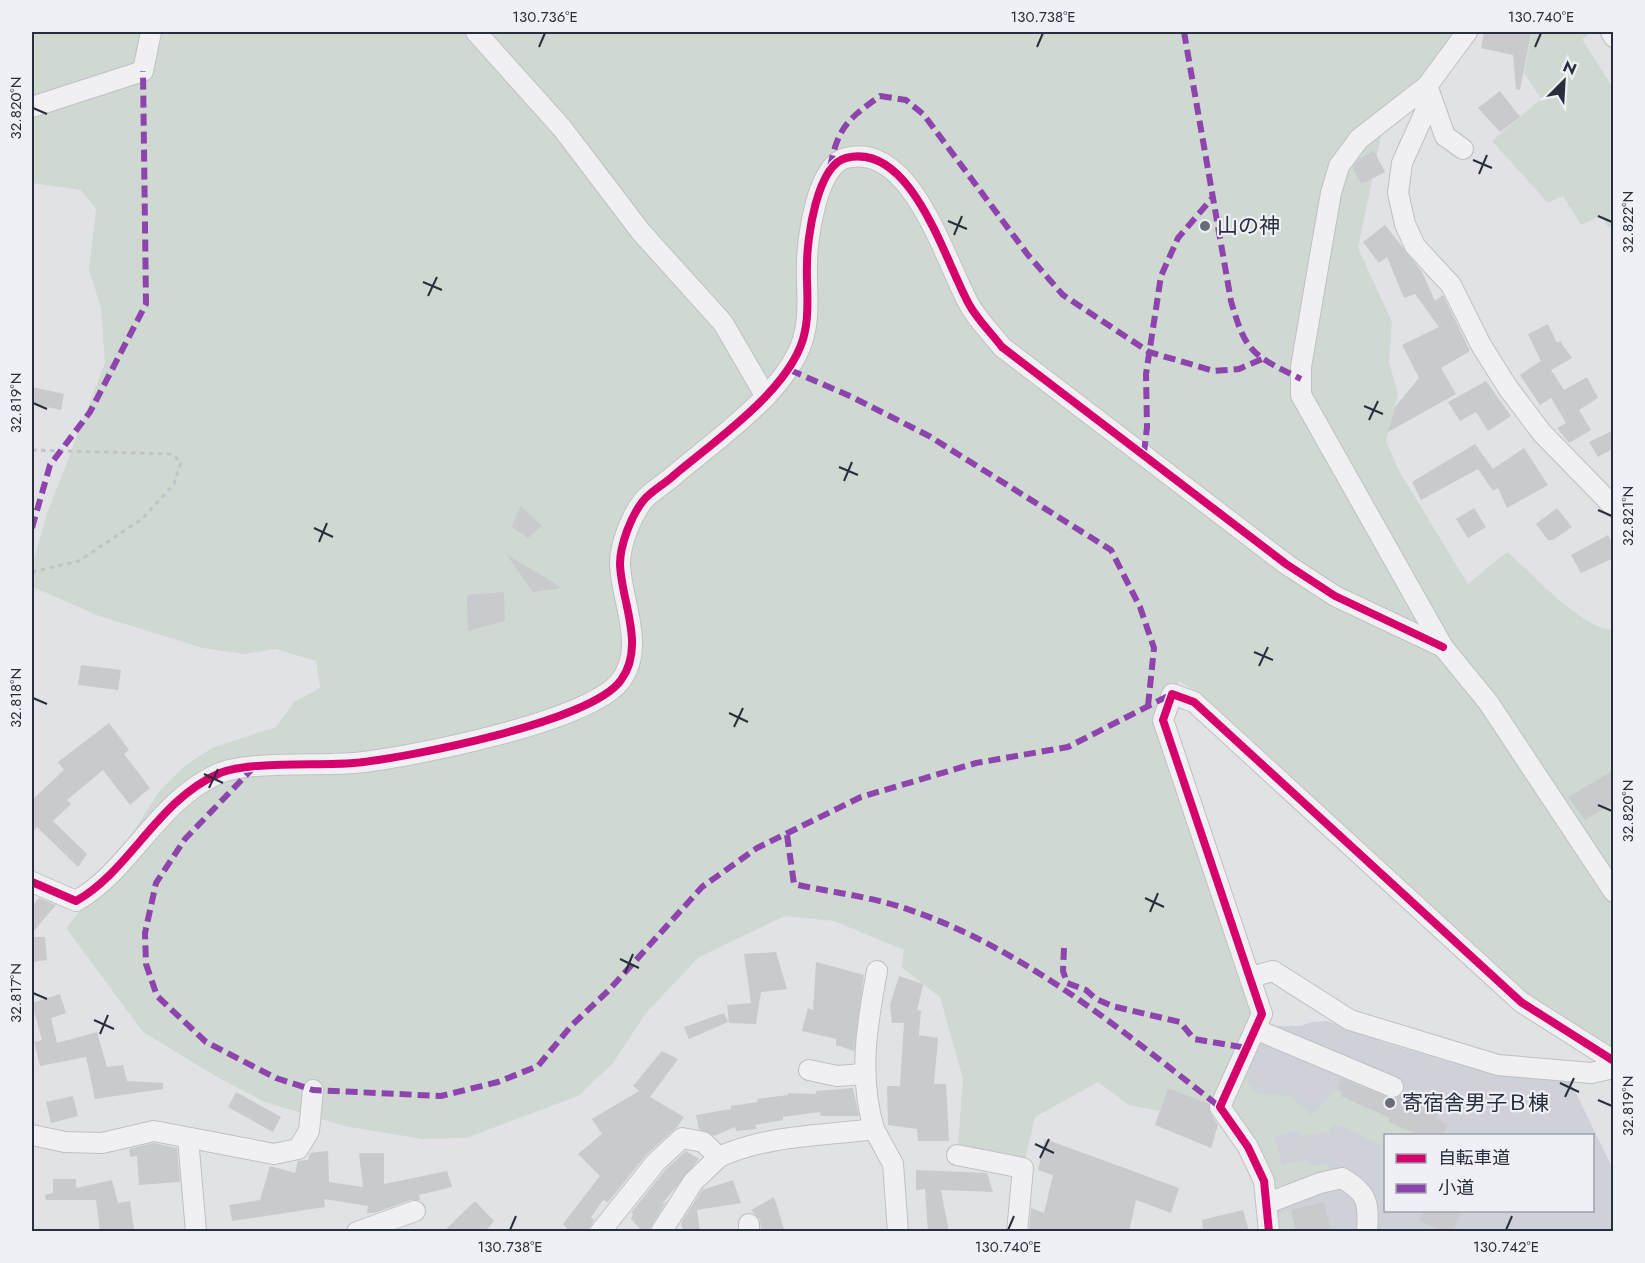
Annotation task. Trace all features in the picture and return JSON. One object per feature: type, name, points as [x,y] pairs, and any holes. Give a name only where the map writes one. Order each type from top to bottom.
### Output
[{"type":"street","points":[[32,107],[143,71],[151,32]]},
{"type":"street","points":[[477,32],[561,128],[641,232],[723,323],[766,397]]},
{"type":"street","points":[[1467,32],[1427,86],[1359,139],[1340,166],[1331,193],[1301,367],[1301,395],[1443,647],[1488,702],[1542,787],[1614,892]]},
{"type":"street","points":[[1611,32],[1614,37]]},
{"type":"street","points":[[1427,86],[1445,136],[1463,149]]},
{"type":"street","points":[[1427,86],[1425,112],[1402,163],[1398,193],[1405,224],[1415,246],[1451,285],[1481,345],[1508,388],[1542,434],[1614,507]]},
{"type":"street","points":[[32,882],[76,901],[96,890],[151,825],[189,792],[221,772],[254,767],[357,763],[482,739],[523,729],[600,699],[621,681],[631,658],[629,614],[620,563],[626,536],[643,501],[766,397],[790,370],[805,334],[808,297],[807,262],[819,192],[830,167],[840,159],[865,154],[894,169],[933,225],[971,308],[1002,347],[1286,564],[1335,596],[1443,647]]},
{"type":"street","points":[[1269,1232],[1268,1203],[1264,1181],[1254,1157],[1220,1107],[1262,1014],[1164,720],[1172,694],[1194,702],[1521,1002],[1614,1060]]},
{"type":"street","points":[[877,971],[868,1025],[864,1074],[868,1108],[874,1129],[893,1164],[898,1232]]},
{"type":"street","points":[[1252,983],[1258,975],[1273,971],[1350,1020],[1498,1065],[1591,1073],[1614,1068]]},
{"type":"street","points":[[1256,1029],[1393,1087]]},
{"type":"street","points":[[808,1070],[837,1076],[864,1074]]},
{"type":"street","points":[[32,1135],[65,1142],[102,1143],[154,1131],[274,1154],[298,1149],[309,1131],[313,1090]]},
{"type":"street","points":[[661,1232],[693,1182],[719,1156],[754,1143],[874,1129]]},
{"type":"street","points":[[188,1138],[196,1232]]},
{"type":"street","points":[[600,1232],[656,1162],[682,1138],[703,1142],[719,1156]]},
{"type":"street","points":[[957,1155],[1023,1168],[1017,1232]]},
{"type":"street","points":[[1268,1203],[1320,1183],[1342,1178],[1359,1188],[1368,1209],[1366,1232]]},
{"type":"street","points":[[357,1232],[415,1211]]},
{"type":"path","points":[[32,450],[172,454],[181,462],[174,484],[142,519],[79,561],[32,572]]},
{"type":"shaded area","points":[[32,32],[1467,32],[1385,117],[1358,248],[1392,322],[1389,362],[1398,394],[1386,441],[1398,469],[1468,584],[1507,552],[1571,609],[1599,627],[1613,631],[1613,1049],[1528,997],[1206,698],[1179,681],[1164,720],[1262,1014],[1220,1107],[1198,1138],[1169,1113],[1129,1105],[1098,1082],[1035,1117],[1023,1168],[957,1155],[963,1079],[940,997],[902,968],[904,950],[834,921],[785,916],[699,957],[646,1013],[613,1063],[578,1096],[466,1138],[423,1139],[344,1126],[265,1102],[219,1078],[143,1032],[66,928],[96,890],[160,790],[186,765],[212,748],[276,727],[294,702],[320,688],[316,661],[276,649],[244,654],[203,648],[99,616],[33,587],[34,560],[47,514],[105,363],[101,308],[89,269],[96,208],[80,190],[32,183]]},
{"type":"shaded area","points":[[1532,32],[1586,32],[1588,35],[1582,39],[1613,88],[1614,225],[1608,227],[1601,216],[1581,225],[1563,196],[1548,203],[1492,141],[1541,99],[1524,73]]},
{"type":"shaded area","points":[[1327,1021],[1389,1044],[1450,1062],[1537,1079],[1570,1081],[1613,1169],[1613,1231],[1275,1231],[1271,1179],[1234,1108],[1234,1101],[1266,1026],[1300,1026]]},
{"type":"shaded area","points":[[1242,1074],[1252,1089],[1259,1094],[1290,1096],[1311,1115],[1337,1089],[1342,1092],[1341,1096],[1390,1118],[1389,1122],[1417,1134],[1384,1134],[1384,1147],[1338,1124],[1330,1128],[1329,1136],[1326,1132],[1300,1136],[1298,1131],[1274,1136],[1282,1165],[1306,1160],[1311,1166],[1328,1164],[1332,1174],[1273,1194],[1234,1108],[1236,1091]]},
{"type":"shaded area","points":[[1291,1210],[1296,1231],[1275,1231],[1278,1216]]},
{"type":"building","points":[[1484,32],[1531,33],[1520,90],[1516,89],[1513,55],[1481,48]]},
{"type":"building","points":[[1500,91],[1520,117],[1500,132],[1478,108]]},
{"type":"building","points":[[1374,151],[1385,172],[1361,184],[1353,168],[1359,159]]},
{"type":"building","points":[[1385,225],[1422,272],[1435,301],[1443,295],[1470,351],[1441,368],[1456,394],[1388,432],[1395,407],[1419,378],[1402,345],[1439,327],[1415,294],[1404,298],[1387,257],[1379,263],[1363,242]]},
{"type":"building","points":[[1548,324],[1557,343],[1560,341],[1572,358],[1551,370],[1564,390],[1587,377],[1598,398],[1579,410],[1591,430],[1569,443],[1557,428],[1566,423],[1551,398],[1540,405],[1520,375],[1541,361],[1528,334]]},
{"type":"building","points":[[1486,381],[1511,416],[1488,431],[1476,412],[1460,421],[1448,402]]},
{"type":"building","points":[[32,387],[64,394],[61,410],[32,404]]},
{"type":"building","points":[[1614,430],[1614,448],[1598,457],[1589,442]]},
{"type":"building","points":[[1475,444],[1493,469],[1524,448],[1548,485],[1507,508],[1498,488],[1493,491],[1478,469],[1421,500],[1412,482]]},
{"type":"building","points":[[521,506],[542,526],[528,538],[511,527]]},
{"type":"building","points":[[1474,508],[1486,527],[1468,538],[1456,519]]},
{"type":"building","points":[[1557,508],[1572,527],[1553,540],[1548,540],[1536,524]]},
{"type":"building","points":[[1608,535],[1614,545],[1614,558],[1581,573],[1571,555]]},
{"type":"building","points":[[506,554],[541,575],[562,588],[533,592]]},
{"type":"building","points":[[504,592],[505,621],[468,631],[467,595]]},
{"type":"building","points":[[81,665],[121,670],[118,690],[78,685]]},
{"type":"building","points":[[109,723],[129,750],[124,754],[150,788],[130,805],[103,770],[67,800],[71,804],[53,821],[87,854],[78,867],[37,827],[32,832],[32,800],[64,770],[58,762]]},
{"type":"building","points":[[1614,770],[1614,803],[1585,820],[1568,797]]},
{"type":"building","points":[[39,898],[56,905],[32,933],[32,906]]},
{"type":"building","points":[[32,937],[45,937],[47,960],[32,962]]},
{"type":"building","points":[[776,952],[787,989],[761,992],[756,1024],[729,1023],[727,1005],[751,1003],[744,954]]},
{"type":"building","points":[[816,962],[864,975],[854,1051],[836,1045],[836,1039],[802,1031],[808,1008],[813,1010]]},
{"type":"building","points":[[899,976],[923,984],[917,1010],[921,1011],[919,1035],[938,1038],[934,1084],[946,1084],[949,1141],[918,1141],[917,1129],[888,1125],[887,1086],[900,1086],[904,1023],[892,1023],[890,1005]]},
{"type":"building","points":[[60,994],[66,1013],[51,1018],[57,1043],[97,1032],[107,1067],[123,1065],[127,1081],[163,1083],[163,1089],[95,1099],[86,1057],[40,1066],[34,1042],[42,1040],[32,1003]]},
{"type":"building","points":[[724,1013],[728,1022],[689,1039],[684,1027]]},
{"type":"building","points":[[662,1051],[678,1059],[650,1097],[684,1117],[677,1127],[647,1154],[608,1202],[603,1200],[591,1217],[594,1220],[587,1232],[570,1232],[563,1224],[600,1176],[578,1154],[602,1134],[592,1119],[639,1091],[633,1086]]},
{"type":"building","name":"寄宿舎男子Ｂ棟","points":[[1341,1078],[1389,1098],[1395,1099],[1402,1094],[1439,1111],[1436,1118],[1448,1124],[1443,1134],[1417,1134],[1389,1122],[1390,1118],[1341,1096],[1342,1092],[1337,1089]]},
{"type":"building","points":[[853,1088],[859,1116],[821,1116],[820,1112],[783,1117],[783,1120],[755,1125],[757,1129],[736,1131],[735,1127],[714,1136],[699,1129],[696,1115],[731,1109],[731,1106],[758,1102],[757,1099],[788,1095],[788,1093],[816,1094],[816,1091]]},
{"type":"building","points":[[1168,1088],[1209,1104],[1210,1113],[1218,1125],[1211,1148],[1155,1125]]},
{"type":"building","points":[[236,1092],[281,1117],[273,1132],[228,1107]]},
{"type":"building","points":[[73,1096],[78,1116],[51,1123],[46,1102]]},
{"type":"building","points":[[1045,1139],[1179,1188],[1171,1213],[1136,1200],[1129,1232],[1029,1232],[1031,1208],[1044,1213],[1053,1175],[1038,1170]]},
{"type":"building","points":[[154,1143],[177,1148],[180,1182],[139,1185],[137,1156],[130,1157],[129,1149]]},
{"type":"building","points":[[328,1151],[329,1182],[363,1187],[359,1153],[384,1153],[384,1184],[447,1171],[452,1187],[419,1195],[420,1200],[411,1200],[374,1213],[367,1213],[368,1206],[324,1199],[325,1207],[232,1221],[229,1205],[260,1200],[270,1166],[295,1173],[298,1161],[308,1160],[310,1153]]},
{"type":"building","points":[[686,1151],[699,1159],[662,1204],[666,1202],[649,1230],[643,1232],[631,1219],[633,1214],[631,1213],[665,1170]]},
{"type":"building","points":[[916,1170],[987,1173],[993,1192],[941,1190],[949,1232],[928,1232],[925,1189],[916,1190]]},
{"type":"building","points":[[53,1179],[76,1179],[76,1188],[112,1180],[118,1203],[130,1201],[134,1229],[100,1232],[96,1200],[46,1200],[45,1195],[53,1193]]},
{"type":"building","points":[[733,1180],[741,1203],[697,1210],[700,1232],[683,1232],[681,1223],[702,1190]]},
{"type":"building","points":[[774,1197],[785,1232],[761,1232],[760,1219],[751,1210]]},
{"type":"building","points":[[475,1201],[494,1221],[485,1232],[443,1232]]},
{"type":"building","points":[[1324,1202],[1331,1232],[1296,1232],[1291,1210]]},
{"type":"building","points":[[1243,1210],[1249,1232],[1203,1232],[1202,1220]]},
{"type":"building","points":[[1422,1212],[1461,1212],[1453,1232],[1444,1232],[1419,1220]]},
{"type":"marked path","points":[[1184,32],[1236,319],[1247,343],[1254,351],[1272,364],[1301,379]]},
{"type":"marked path","points":[[32,528],[50,465],[90,412],[146,304],[143,71]]},
{"type":"marked path","points":[[830,167],[841,133],[852,118],[880,96],[906,100],[924,115],[1028,255],[1063,295],[1149,352],[1214,371],[1239,369],[1262,359]]},
{"type":"marked path","points":[[1144,453],[1147,427],[1146,374],[1161,276],[1178,238],[1214,196]]},
{"type":"marked path","points":[[790,370],[852,397],[929,436],[1111,550],[1140,607],[1154,648],[1148,706]]},
{"type":"marked path","points":[[254,767],[185,839],[156,883],[145,933],[146,964],[157,996],[206,1042],[276,1078],[313,1090],[441,1096],[498,1082],[538,1066],[572,1025],[609,990],[702,887],[757,848],[861,797],[976,763],[1068,747],[1172,694]]},
{"type":"marked path","points":[[787,835],[794,884],[901,907],[988,944],[1069,993],[1220,1107]]},
{"type":"marked path","points":[[1064,948],[1063,971],[1067,983],[1086,990],[1096,999],[1112,1006],[1180,1022],[1194,1039],[1247,1048]]},
{"type":"cycle path","points":[[32,882],[76,901],[113,872],[179,800],[198,785],[220,773],[266,765],[354,763],[454,746],[537,723],[574,710],[603,695],[621,680],[632,653],[630,623],[620,564],[622,548],[630,523],[649,495],[730,430],[770,392],[798,352],[806,323],[807,252],[816,204],[828,174],[836,163],[846,158],[869,158],[890,168],[908,186],[937,235],[970,306],[1002,347],[1286,564],[1335,596],[1443,647]]},
{"type":"cycle path","points":[[1269,1232],[1264,1181],[1248,1147],[1220,1107],[1262,1014],[1163,720],[1172,694],[1194,702],[1521,1002],[1614,1061]]},
{"type":"place","name":"山の神","points":[[1205,226]]},
{"type":"place","name":"寄宿舎男子Ｂ棟","points":[[1390,1103]]}]
